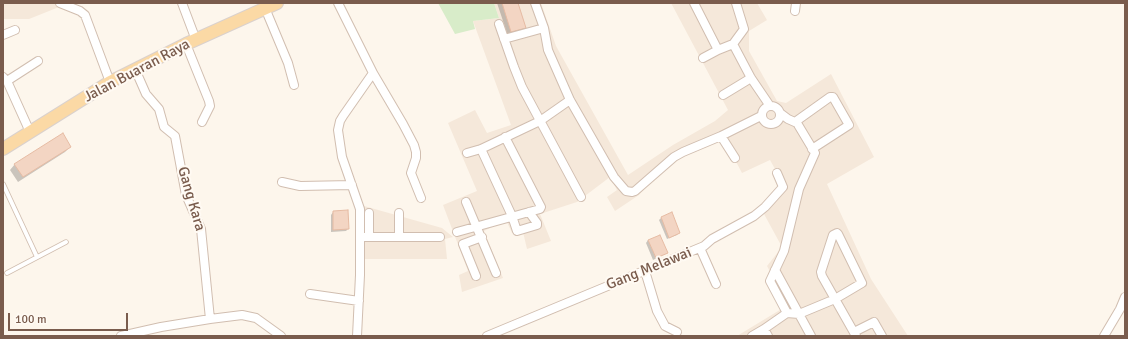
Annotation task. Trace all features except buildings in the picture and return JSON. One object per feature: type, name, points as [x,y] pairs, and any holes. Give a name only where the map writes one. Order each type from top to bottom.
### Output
[{"type":"main road","name":"Jalan Buaran Raya","points":[[3,149],[110,82],[191,42],[277,3]]},
{"type":"street","points":[[60,3],[80,11],[84,15],[110,82]]},
{"type":"street","points":[[182,3],[191,42],[210,101],[210,106],[202,122]]},
{"type":"street","points":[[338,3],[373,73],[414,144],[416,158],[411,173],[421,198]]},
{"type":"street","points":[[535,3],[544,28],[548,50],[570,100],[614,177],[626,191],[635,191],[674,157],[722,136],[761,116],[764,109],[770,106]]},
{"type":"street","points":[[694,3],[718,50]]},
{"type":"street","points":[[703,58],[733,44],[744,29],[736,3]]},
{"type":"street","points":[[265,8],[288,63],[294,85]]},
{"type":"street","points":[[499,24],[522,87],[581,197]]},
{"type":"street","points":[[504,38],[544,28]]},
{"type":"street","points":[[3,35],[15,30]]},
{"type":"street","points":[[733,44],[751,78],[770,106],[776,108],[788,120],[797,123],[815,154],[800,188],[786,245],[770,279],[770,282],[787,313]]},
{"type":"street","points":[[30,132],[5,79],[38,61]]},
{"type":"street","name":"Gang Kara","points":[[135,69],[146,94],[159,109],[164,127],[175,136],[186,195],[201,229],[210,319]]},
{"type":"street","points":[[364,237],[360,209],[339,144],[340,122],[373,73]]},
{"type":"street","points":[[723,95],[751,78]]},
{"type":"street","points":[[794,122],[830,97],[833,97],[849,125],[812,149]]},
{"type":"street","points":[[468,153],[481,149],[540,121],[570,100]]},
{"type":"street","points":[[761,116],[765,123],[772,125],[778,122],[780,113]]},
{"type":"street","points":[[722,136],[735,158]]},
{"type":"street","points":[[457,232],[540,209],[542,205],[505,137]]},
{"type":"street","points":[[481,149],[518,231],[537,225],[538,223],[529,212]]},
{"type":"street","name":"Gang Melawai","points":[[487,336],[700,248],[754,216],[765,207],[784,187],[778,173]]},
{"type":"street","points":[[282,182],[300,186],[352,185]]},
{"type":"street","points":[[466,202],[496,272]]},
{"type":"street","points":[[357,336],[364,237],[369,213]]},
{"type":"street","points":[[398,237],[399,213]]},
{"type":"street","points":[[752,336],[766,332],[787,313],[799,314],[835,298],[862,283],[837,233],[833,235],[821,272],[835,298],[855,334],[874,322],[882,336]]},
{"type":"street","points":[[364,237],[440,237]]},
{"type":"street","points":[[476,276],[463,244],[482,237]]},
{"type":"street","points":[[700,248],[716,284]]},
{"type":"street","points":[[775,270],[811,336]]},
{"type":"street","points":[[645,271],[652,296],[665,326],[677,332]]},
{"type":"street","points":[[310,294],[359,301]]},
{"type":"street","points":[[1104,336],[1125,297]]},
{"type":"street","points":[[121,336],[142,334],[210,319],[242,315],[256,318],[281,336]]},
{"type":"lane","points":[[3,184],[37,257]]},
{"type":"lane","points":[[7,273],[66,242]]},
{"type":"shaded area","points":[[3,3],[69,3],[29,19],[3,19]]},
{"type":"shaded area","points":[[494,3],[541,3],[556,46],[628,175],[673,145],[715,121],[728,110],[671,3],[757,3],[767,20],[749,31],[749,51],[777,101],[786,103],[831,74],[874,157],[827,184],[871,279],[908,336],[737,336],[788,305],[767,266],[782,247],[764,214],[785,187],[770,160],[742,173],[724,139],[683,155],[658,174],[639,195],[615,211],[607,197],[617,190],[610,177],[577,202],[540,214],[551,241],[527,249],[523,232],[512,233],[506,220],[484,231],[503,278],[462,292],[459,275],[468,271],[443,205],[477,191],[448,123],[475,110],[487,133],[511,125],[473,21],[499,18]]},
{"type":"shaded area","points":[[364,206],[442,228],[453,237],[445,239],[447,259],[365,259]]},
{"type":"green space","points":[[438,3],[494,3],[499,18],[473,21],[475,29],[455,34]]}]
